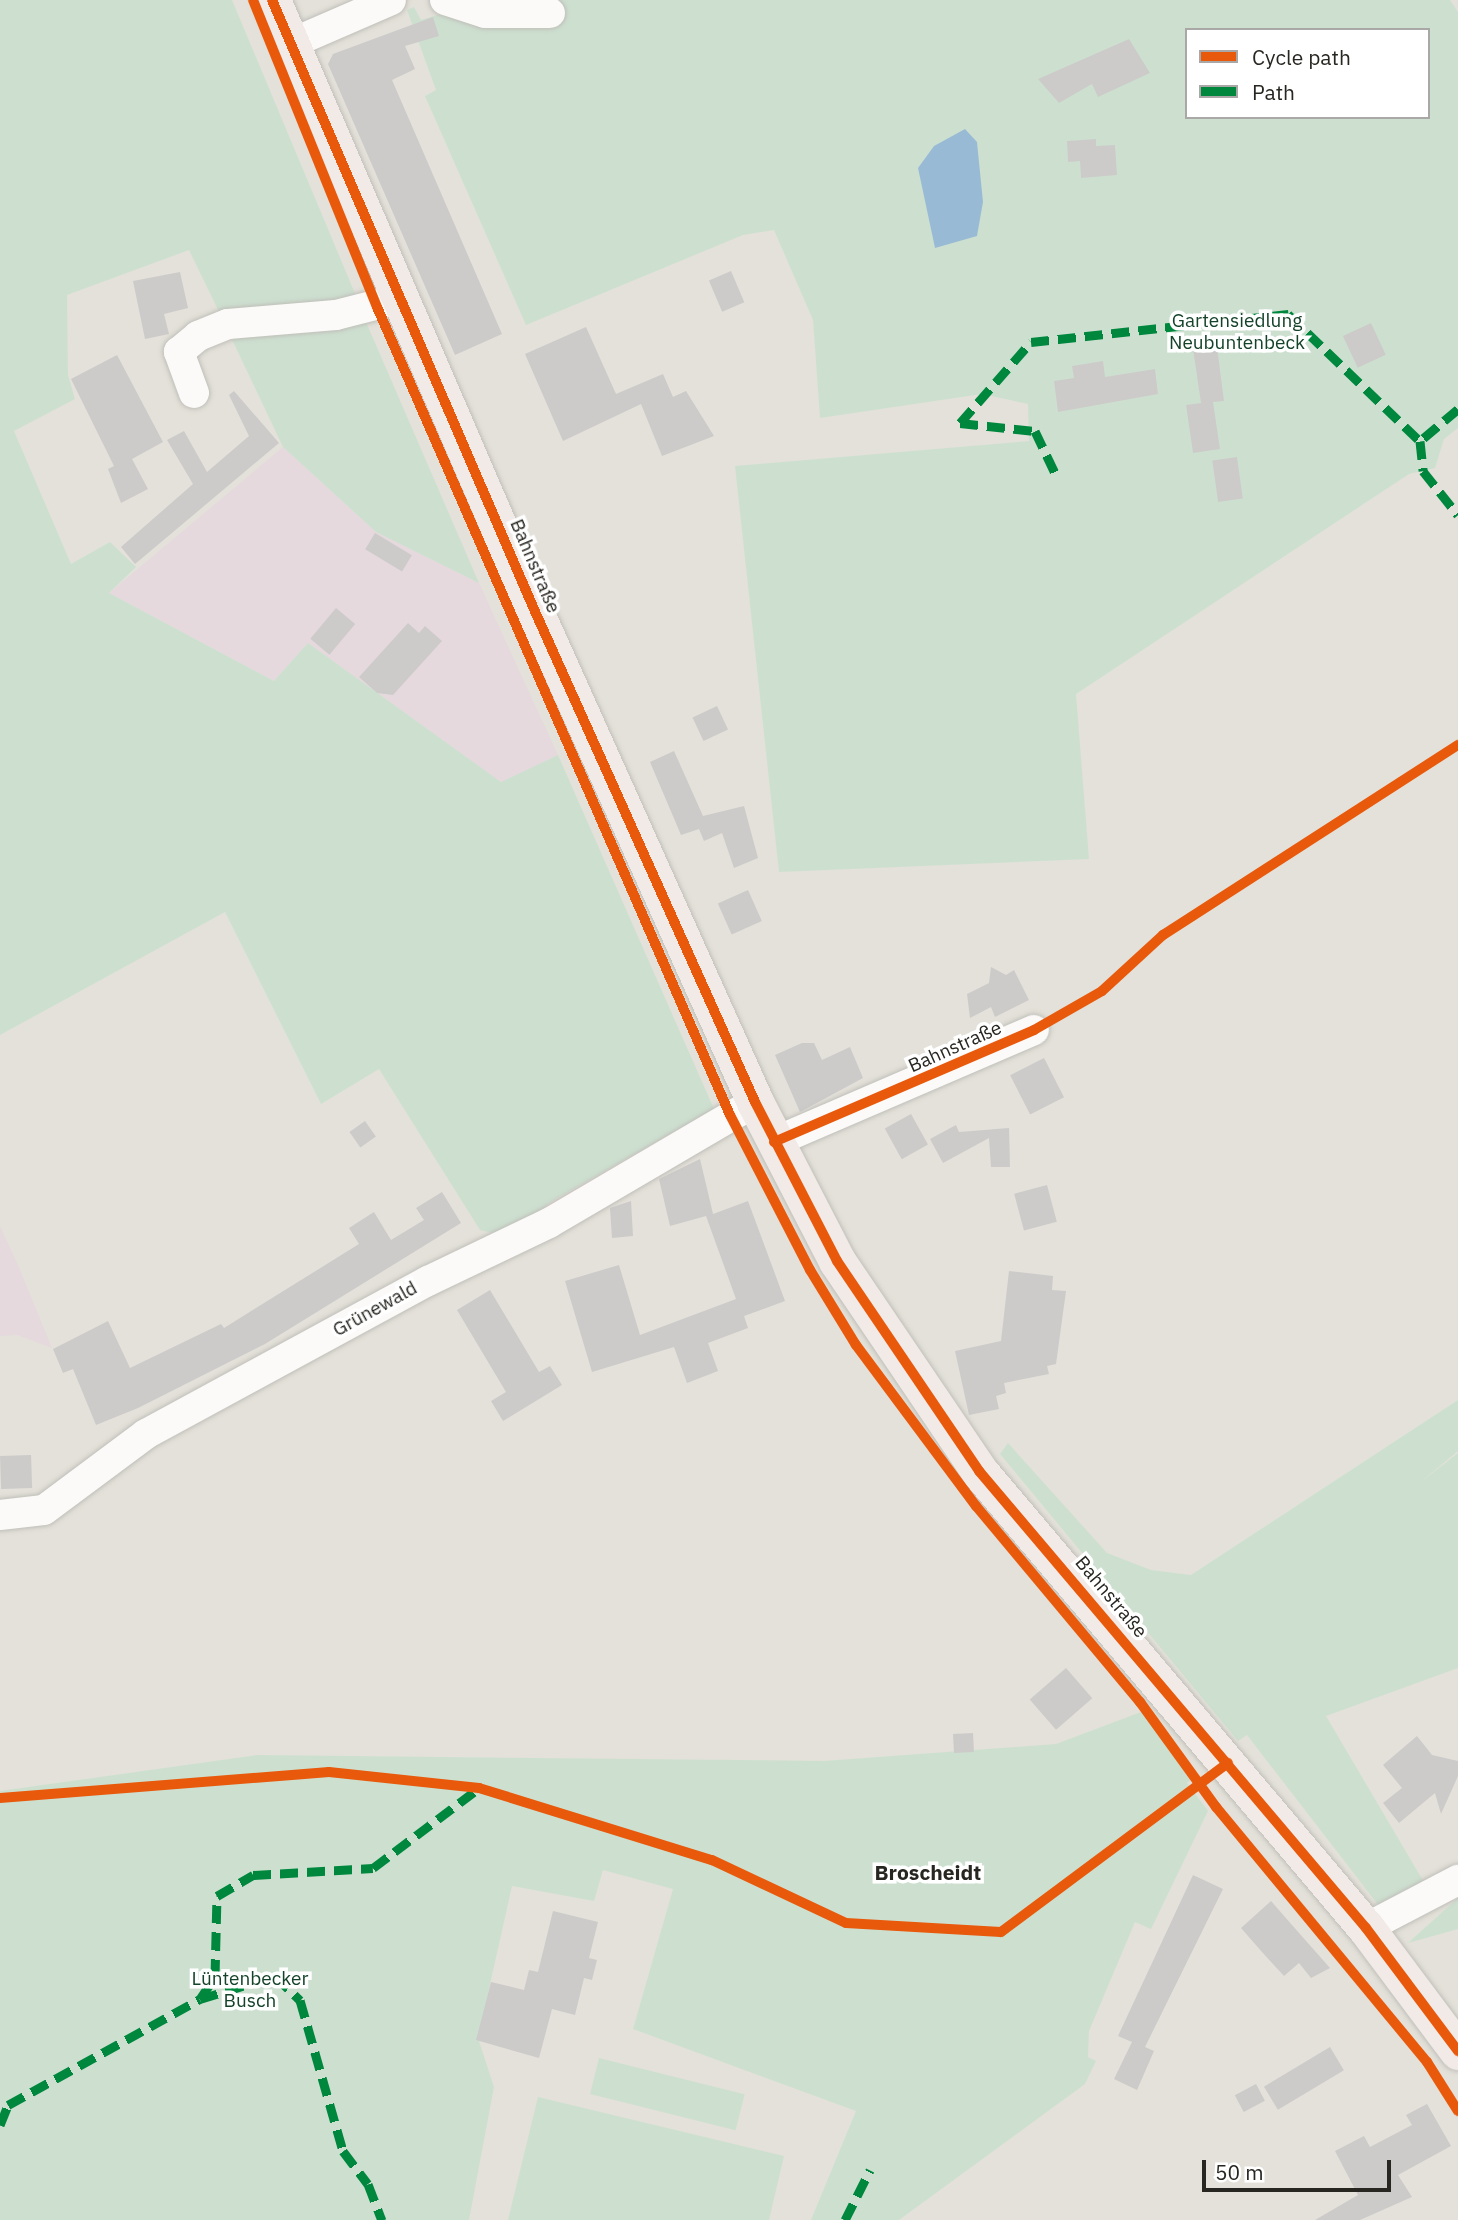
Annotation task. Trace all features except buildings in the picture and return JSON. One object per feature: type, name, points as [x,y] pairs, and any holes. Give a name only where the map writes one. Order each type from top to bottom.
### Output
[{"type":"main road","name":"Bahnstraße","points":[[272,0],[399,299],[755,1102],[860,1300],[928,1403],[1366,1928],[1458,2051]]},
{"type":"street","points":[[290,44],[391,0]]},
{"type":"street","points":[[446,0],[485,13],[550,13]]},
{"type":"street","points":[[194,393],[179,352],[198,336],[228,324],[336,316],[399,299]]},
{"type":"street","name":"Bahnstraße","points":[[774,1142],[1034,1030]]},
{"type":"street","name":"Grünewald","points":[[0,1516],[44,1510],[146,1434],[428,1281],[549,1223],[755,1102]]},
{"type":"street","points":[[1366,1928],[1458,1880]]},
{"type":"shaded area","points":[[283,447],[376,532],[479,583],[558,755],[502,783],[308,643],[274,681],[109,593]]},
{"type":"shaded area","points":[[0,1226],[52,1348],[17,1335],[0,1336]]},
{"type":"green space","points":[[0,0],[232,0],[359,303],[223,320],[189,250],[67,295],[68,375],[75,399],[14,431],[71,564],[110,542],[136,567],[109,593],[274,681],[308,643],[501,782],[558,755],[714,1109],[552,1201],[506,1236],[480,1230],[379,1069],[321,1104],[225,912],[0,1035]]},
{"type":"green space","name":"Gartensiedlung Neubuntenbeck","points":[[464,0],[1450,0],[1458,12],[1458,428],[1444,439],[1435,468],[1409,474],[1076,694],[1089,859],[779,872],[735,466],[1029,441],[1028,404],[982,394],[820,418],[813,320],[774,230],[743,235],[526,325],[425,96],[436,90],[407,10],[414,7],[421,20],[460,8]]},
{"type":"green space","points":[[363,315],[479,583],[376,532],[283,447],[228,331]]},
{"type":"green space","points":[[1458,1400],[1458,1451],[1422,1481],[1458,1453],[1458,1668],[1326,1716],[1425,1884],[1379,1906],[1247,1735],[1238,1741],[1000,1454],[1008,1443],[1107,1553],[1151,1570],[1191,1575]]},
{"type":"green space","name":"Lüntenbecker Busch","points":[[1141,1712],[1196,1776],[1187,1783],[1208,1811],[1151,1929],[1135,1922],[1089,2031],[1088,2057],[1096,2061],[1085,2084],[899,2220],[811,2220],[856,2111],[633,2029],[673,1889],[603,1870],[594,1901],[512,1886],[478,2038],[494,2087],[469,2220],[0,2220],[0,1791],[257,1755],[824,1761],[1056,1744]]},
{"type":"green space","points":[[1458,1898],[1458,1929],[1408,1943]]},
{"type":"green space","points":[[599,2058],[745,2094],[736,2130],[590,2094]]},
{"type":"green space","points":[[538,2097],[784,2156],[769,2220],[508,2220]]},
{"type":"water","points":[[965,129],[977,142],[983,202],[977,236],[935,248],[918,168],[934,146]]},
{"type":"marked path","points":[[960,423],[1031,342],[1288,314],[1420,441]]},
{"type":"marked path","points":[[1458,409],[1420,441],[1423,471],[1458,515]]},
{"type":"marked path","points":[[960,423],[1035,431],[1056,475]]},
{"type":"marked path","points":[[200,1999],[215,1977],[217,1896],[253,1875],[373,1868],[479,1788]]},
{"type":"marked path","points":[[0,2125],[8,2105],[200,1999],[275,1976],[300,2000],[343,2151],[368,2184],[382,2220]]},
{"type":"marked path","points":[[845,2220],[870,2170]]},
{"type":"cycle path","points":[[253,0],[377,307],[730,1115],[810,1270],[856,1345],[976,1506],[1140,1702],[1216,1807],[1427,2062],[1458,2111]]},
{"type":"cycle path","points":[[272,0],[533,607],[755,1102],[837,1261],[979,1471],[1366,1928],[1458,2051]]},
{"type":"cycle path","points":[[774,1142],[1034,1030],[1102,991],[1163,935],[1458,745]]},
{"type":"cycle path","points":[[0,1798],[329,1772],[479,1788],[712,1860],[846,1923],[1001,1932],[1228,1763]]},
{"type":"district","name":"Broscheidt","points":[[928,1872]]}]
